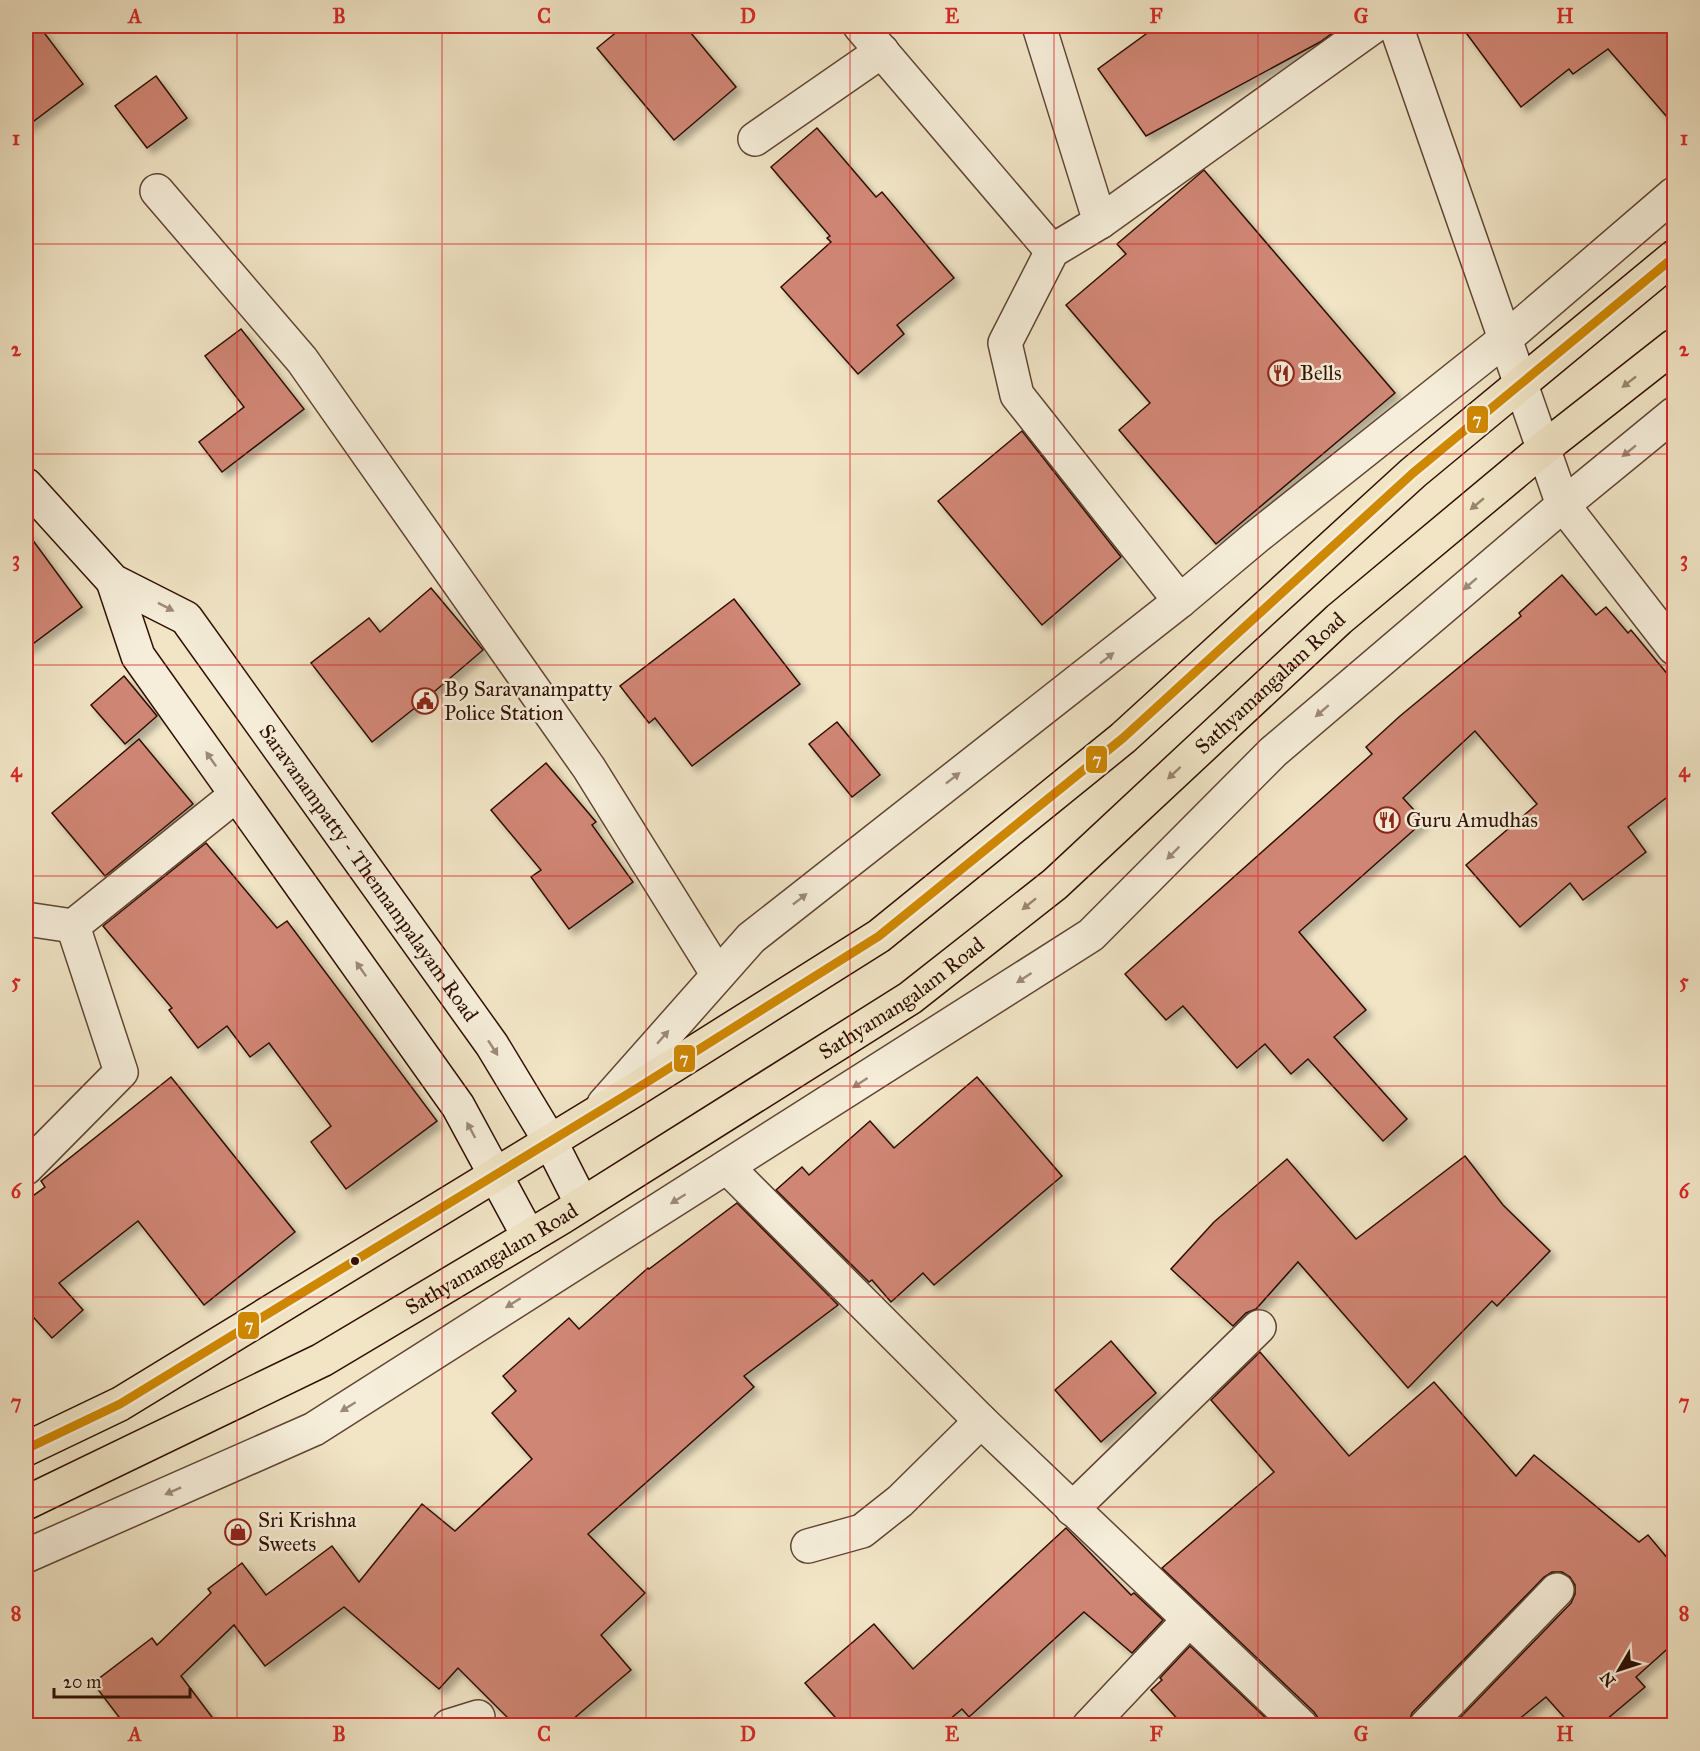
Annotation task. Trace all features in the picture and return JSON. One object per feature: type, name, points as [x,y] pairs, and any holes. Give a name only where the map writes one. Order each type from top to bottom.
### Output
[{"type":"highway","points":[[26,1448],[120,1404],[597,1113],[879,936],[1123,738],[1413,473],[1674,257]]},
{"type":"highway","name":"Sathyamangalam Road","points":[[26,1503],[322,1360],[530,1237],[910,998],[1055,884],[1339,619],[1544,448],[1674,346]]},
{"type":"street","points":[[860,26],[1052,251]]},
{"type":"street","points":[[1039,26],[1100,222]]},
{"type":"street","points":[[1180,601],[1017,395],[1005,343],[1052,251],[1100,222],[1374,26]]},
{"type":"street","points":[[1396,26],[1563,505],[1674,648]]},
{"type":"street","points":[[755,139],[882,51]]},
{"type":"street","points":[[157,191],[302,360],[589,768],[718,975]]},
{"type":"street","points":[[597,1113],[751,938],[1180,601],[1255,538],[1504,340],[1674,194]]},
{"type":"street","points":[[26,1556],[314,1429],[1091,935],[1273,752],[1563,505],[1674,414]]},
{"type":"street","name":"Saravanampatty - Thennampalayam Road","points":[[26,485],[113,580],[186,618],[492,1045],[550,1141],[582,1204]]},
{"type":"street","name":"Saravanampatty - Thennampalayam Road","points":[[113,580],[138,656],[458,1106],[530,1237]]},
{"type":"street","points":[[26,919],[73,926],[236,795]]},
{"type":"street","points":[[26,1168],[121,1072],[73,926]]},
{"type":"street","points":[[727,1167],[981,1422],[1301,1725]]},
{"type":"street","points":[[1072,1509],[1259,1327]]},
{"type":"street","points":[[808,1546],[862,1531],[900,1501],[981,1422]]},
{"type":"street","points":[[1426,1725],[1557,1590]]},
{"type":"street","points":[[1089,1725],[1189,1620]]},
{"type":"building","points":[[26,26],[39,26],[83,84],[26,127]]},
{"type":"building","points":[[624,26],[685,26],[736,87],[674,140],[597,48]]},
{"type":"building","points":[[1157,26],[1342,26],[1320,42],[1146,136],[1098,69]]},
{"type":"building","points":[[1461,26],[1674,26],[1674,125],[1608,49],[1573,74],[1569,69],[1521,107]]},
{"type":"building","points":[[156,76],[187,118],[147,148],[115,106]]},
{"type":"building","points":[[817,128],[876,197],[882,192],[954,278],[897,325],[904,334],[858,374],[781,287],[831,242],[827,238],[830,236],[771,167]]},
{"type":"building","name":"Bells","points":[[1204,170],[1395,393],[1216,544],[1119,430],[1150,403],[1066,305],[1126,254],[1117,244]]},
{"type":"building","points":[[241,329],[304,409],[222,472],[199,442],[244,407],[205,356]]},
{"type":"building","points":[[1022,431],[1121,557],[1042,625],[938,501]]},
{"type":"building","points":[[26,531],[82,607],[26,649]]},
{"type":"building","points":[[1562,575],[1596,615],[1606,607],[1628,633],[1631,630],[1674,682],[1674,792],[1628,827],[1646,852],[1583,900],[1570,883],[1520,927],[1466,865],[1537,804],[1475,731],[1403,798],[1424,821],[1299,932],[1366,1010],[1334,1037],[1407,1119],[1383,1141],[1308,1059],[1291,1074],[1265,1044],[1237,1068],[1183,1006],[1166,1020],[1125,974],[1372,754],[1366,747],[1521,616],[1519,613]]},
{"type":"building","points":[[431,588],[483,650],[372,742],[311,663],[369,618],[380,632]]},
{"type":"building","points":[[734,599],[800,684],[692,766],[655,718],[649,723],[620,686]]},
{"type":"building","points":[[124,676],[157,716],[125,744],[91,705]]},
{"type":"building","points":[[837,722],[880,775],[852,797],[809,744]]},
{"type":"building","points":[[139,739],[193,804],[105,876],[52,813]]},
{"type":"building","points":[[546,763],[596,822],[592,825],[633,882],[569,929],[531,877],[541,870],[491,810]]},
{"type":"building","points":[[206,843],[277,928],[287,921],[437,1121],[346,1189],[311,1142],[331,1126],[269,1043],[250,1057],[227,1026],[198,1048],[169,1010],[172,1008],[103,926]]},
{"type":"building","points":[[171,1077],[295,1232],[204,1305],[138,1221],[59,1283],[83,1310],[52,1338],[26,1309],[26,1201],[45,1187],[41,1181]]},
{"type":"building","points":[[977,1077],[1062,1176],[934,1285],[923,1273],[891,1302],[872,1280],[869,1282],[776,1190],[802,1167],[809,1175],[870,1121],[894,1148]]},
{"type":"building","points":[[1465,1156],[1503,1205],[1550,1251],[1497,1306],[1492,1301],[1408,1388],[1298,1262],[1256,1309],[1246,1313],[1233,1326],[1171,1269],[1214,1222],[1287,1159],[1356,1239]]},
{"type":"building","points":[[737,1203],[838,1305],[744,1376],[754,1387],[588,1534],[645,1593],[601,1635],[631,1670],[566,1725],[515,1725],[458,1668],[439,1689],[344,1607],[265,1666],[234,1625],[181,1676],[218,1725],[125,1725],[93,1683],[152,1638],[157,1645],[211,1593],[208,1589],[242,1563],[266,1595],[332,1546],[359,1582],[422,1504],[455,1531],[532,1459],[492,1413],[516,1391],[503,1376],[569,1318],[579,1329],[648,1268]]},
{"type":"building","points":[[1111,1341],[1156,1393],[1101,1442],[1055,1390]]},
{"type":"building","points":[[1260,1352],[1349,1456],[1434,1382],[1516,1476],[1534,1455],[1639,1542],[1648,1535],[1674,1566],[1674,1643],[1636,1677],[1645,1687],[1600,1725],[1571,1725],[1546,1697],[1512,1725],[1453,1725],[1571,1603],[1575,1594],[1575,1585],[1570,1577],[1562,1572],[1552,1572],[1544,1577],[1412,1713],[1408,1725],[1323,1725],[1314,1712],[1162,1568],[1274,1472],[1211,1400]]},
{"type":"building","points":[[1066,1528],[1131,1595],[1134,1593],[1163,1620],[1132,1653],[1084,1612],[969,1717],[962,1709],[943,1725],[842,1725],[805,1683],[874,1624],[913,1669]]},
{"type":"building","points":[[1190,1646],[1273,1725],[1183,1725],[1151,1690]]},
{"type":"transit line","name":"7","points":[[26,1449],[120,1404],[636,1089],[879,936],[1123,738],[1413,473],[1674,257]]},
{"type":"place","name":"Bells","points":[[1281,373]]},
{"type":"place","name":"B9 Saravanampatty Police Station","points":[[425,701]]},
{"type":"place","name":"Guru Amudhas","points":[[1387,820]]},
{"type":"place","name":"Sri Krishna Sweets","points":[[238,1532]]}]
